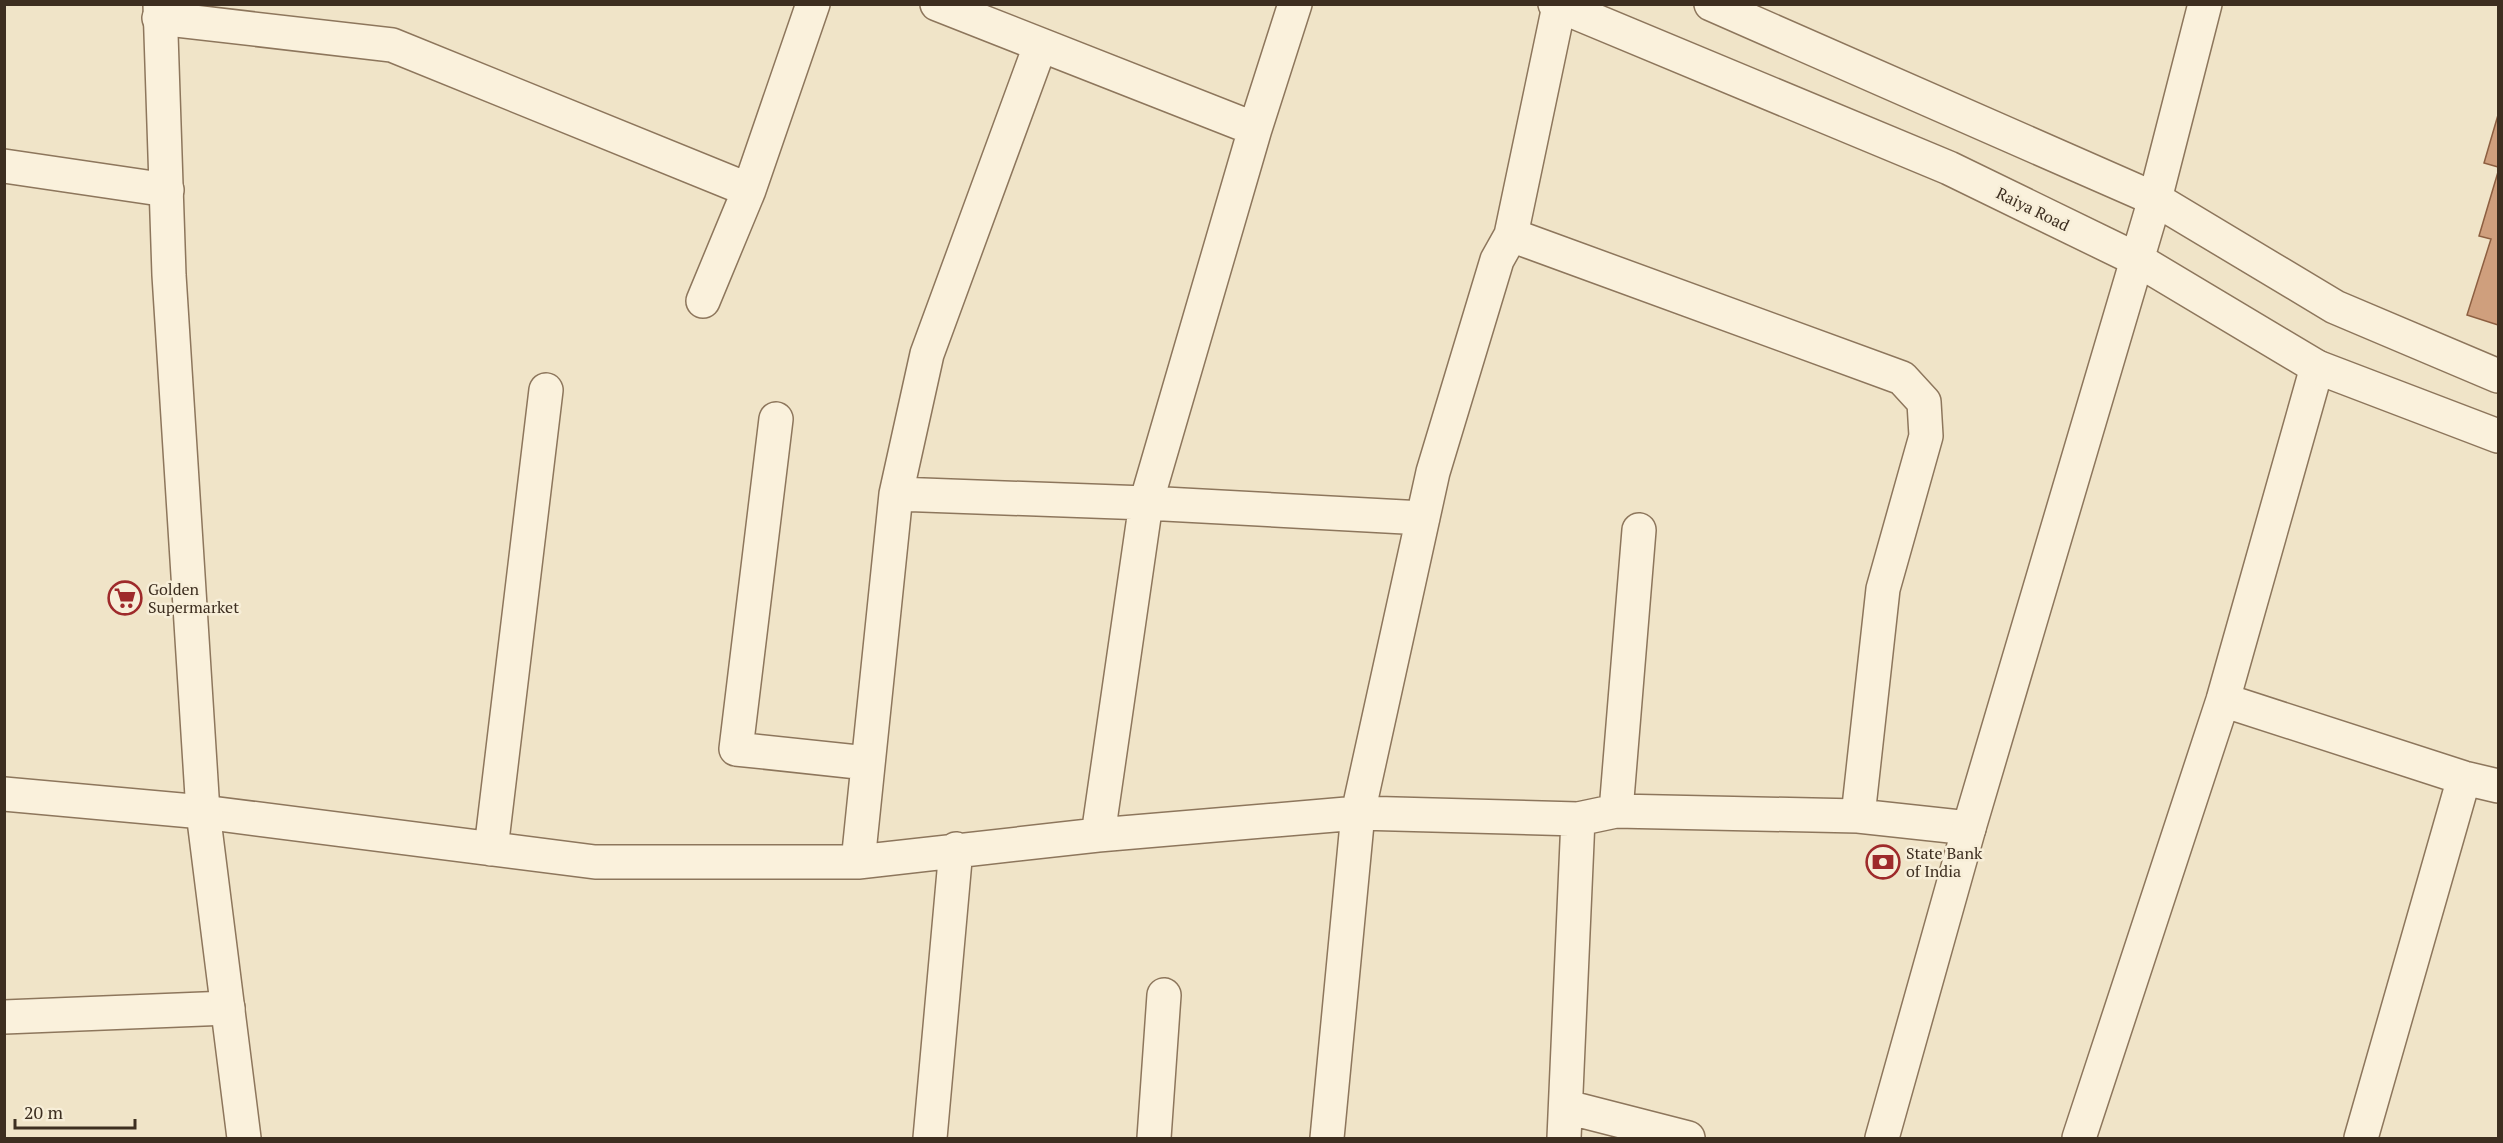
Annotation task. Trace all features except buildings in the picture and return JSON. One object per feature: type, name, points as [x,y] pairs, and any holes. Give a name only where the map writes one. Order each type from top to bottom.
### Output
[{"type":"street","points":[[703,301],[748,190],[813,4]]},
{"type":"street","points":[[938,4],[1255,129]]},
{"type":"street","points":[[1098,835],[1146,503],[1255,129],[1295,4]]},
{"type":"street","points":[[1711,4],[2155,199],[2335,307],[2499,376]]},
{"type":"street","points":[[1882,1138],[1969,828],[2138,260],[2205,4]]},
{"type":"street","points":[[1327,1138],[1358,813],[1433,472],[1497,260],[1511,236],[1557,5]]},
{"type":"street","name":"Raiya Road","points":[[1557,5],[1950,168],[2138,260],[2317,367],[2499,435]]},
{"type":"street","points":[[244,1138],[203,813],[169,275],[159,11],[392,45],[748,190]]},
{"type":"street","points":[[858,862],[896,494],[927,354],[1040,46]]},
{"type":"street","points":[[4,166],[167,190]]},
{"type":"street","points":[[1511,236],[1902,378],[1924,402],[1926,436],[1883,589],[1858,816]]},
{"type":"street","points":[[2079,1138],[2223,700],[2317,367]]},
{"type":"street","points":[[491,849],[546,390]]},
{"type":"street","points":[[776,419],[736,749],[867,763]]},
{"type":"street","points":[[896,494],[1146,503],[1423,518]]},
{"type":"street","points":[[1616,811],[1640,530]]},
{"type":"street","points":[[2223,700],[2464,778],[2499,786]]},
{"type":"street","points":[[2361,1138],[2464,778]]},
{"type":"street","points":[[4,794],[203,813],[595,862],[858,862],[956,849],[1098,835],[1358,813],[1578,819],[1616,811],[1858,816],[1969,828]]},
{"type":"street","points":[[1578,819],[1566,1123],[1688,1138]]},
{"type":"street","points":[[930,1138],[956,849]]},
{"type":"street","points":[[1154,1138],[1164,995]]},
{"type":"street","points":[[4,1017],[228,1008]]},
{"type":"place","name":"Golden Supermarket","points":[[125,598]]},
{"type":"place","name":"State Bank of India","points":[[1883,862]]}]
